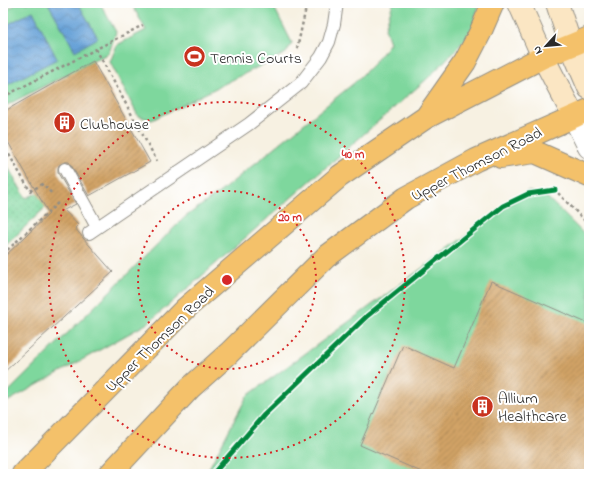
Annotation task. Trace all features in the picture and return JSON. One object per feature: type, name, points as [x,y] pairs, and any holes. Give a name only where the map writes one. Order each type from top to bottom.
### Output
[{"type":"main road","points":[[425,118],[465,62],[480,34],[493,3]]},
{"type":"main road","points":[[519,3],[543,57],[581,113]]},
{"type":"main road","points":[[556,3],[580,42],[589,88]]},
{"type":"main road","name":"Upper Thomson Road","points":[[23,474],[186,308],[340,176],[425,118],[543,57],[580,42]]},
{"type":"main road","name":"Upper Thomson Road","points":[[110,474],[190,388],[229,353],[326,257],[406,198],[476,160],[581,113]]},
{"type":"main road","points":[[476,160],[535,152],[589,176]]},
{"type":"street","points":[[581,113],[589,146]]},
{"type":"lane","points":[[65,169],[93,230],[249,124],[301,83],[321,57],[328,42],[334,24],[337,3]]},
{"type":"path","points":[[295,54],[298,48],[307,3]]},
{"type":"path","points":[[3,97],[143,25]]},
{"type":"path","points":[[96,49],[158,163]]},
{"type":"path","points":[[3,144],[30,191],[43,184],[54,196]]},
{"type":"path","points":[[555,190],[589,225]]},
{"type":"path","points":[[3,254],[59,202],[93,230]]},
{"type":"green space","points":[[19,3],[100,3],[116,32],[109,53],[3,107],[3,11]]},
{"type":"green space","name":"Tennis Courts","points":[[131,3],[272,3],[292,43],[286,53],[152,120],[138,116],[110,62],[117,45],[146,30]]},
{"type":"green space","points":[[393,3],[480,3],[470,35],[428,78],[148,323],[3,404],[3,397],[185,217],[220,192],[354,83],[374,63],[390,43],[385,28]]},
{"type":"green space","points":[[3,159],[26,198],[42,191],[52,201],[3,248]]},
{"type":"green space","points":[[528,191],[548,198],[589,239],[589,474],[206,474],[247,396]]},
{"type":"water","points":[[48,3],[78,3],[98,38],[75,51]]},
{"type":"water","points":[[33,11],[57,59],[3,87],[3,27]]},
{"type":"building","points":[[93,61],[150,162],[89,196],[69,162],[59,165],[58,173],[76,204],[64,210],[78,225],[75,228],[113,272],[3,373],[3,258],[49,214],[3,133],[3,112]]},
{"type":"building","name":"Allium Healthcare","points":[[491,281],[589,324],[589,474],[426,474],[360,445],[403,345],[454,368]]},
{"type":"cycle path","points":[[213,474],[264,415],[367,316],[503,206],[528,194],[555,190]]},
{"type":"place","name":"Tennis Courts","points":[[195,57]]},
{"type":"place","name":"Clubhouse","points":[[65,123]]},
{"type":"place","name":"Allium Healthcare","points":[[483,406]]}]
